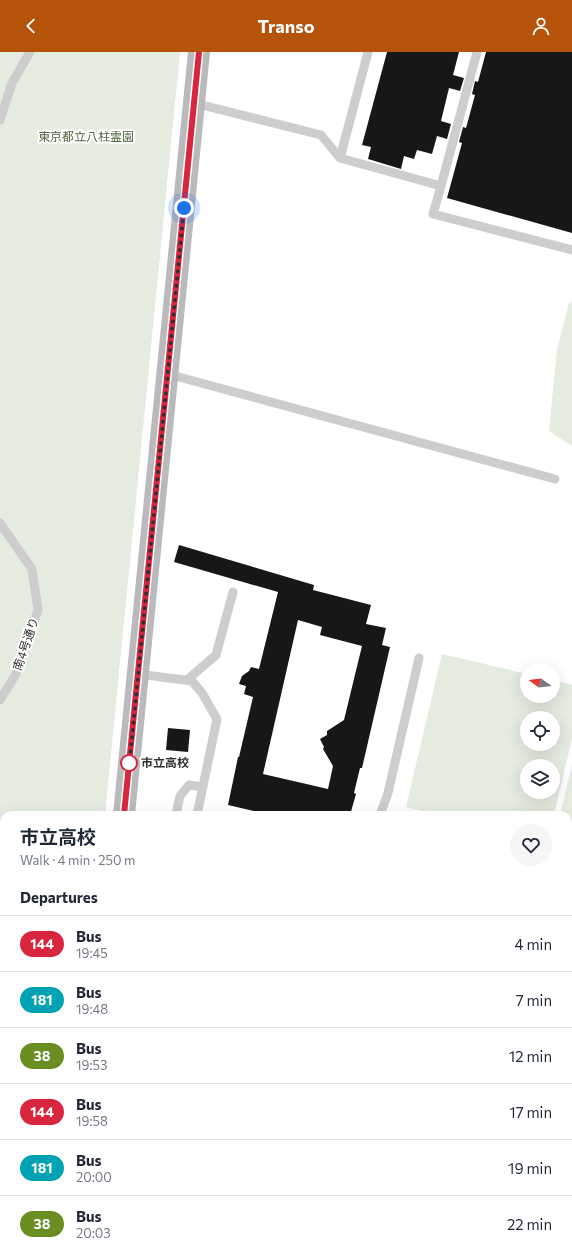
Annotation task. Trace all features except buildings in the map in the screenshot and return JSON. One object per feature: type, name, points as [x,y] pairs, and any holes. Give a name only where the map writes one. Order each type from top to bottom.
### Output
[{"type":"street","points":[[124,811],[199,52]]},
{"type":"lane","points":[[0,120],[12,83],[30,52]]},
{"type":"lane","points":[[340,158],[368,52]]},
{"type":"lane","points":[[477,52],[433,214],[572,250]]},
{"type":"lane","points":[[194,102],[320,135],[340,158],[441,186]]},
{"type":"lane","points":[[168,374],[555,478]]},
{"type":"lane","name":"南4号通り","points":[[0,523],[32,568],[38,610],[16,674],[0,700]]},
{"type":"lane","points":[[187,680],[216,655],[233,592]]},
{"type":"lane","points":[[381,811],[388,793],[420,658]]},
{"type":"lane","points":[[138,674],[192,681],[202,693],[217,719],[198,811]]},
{"type":"lane","points":[[177,811],[180,796],[189,785],[203,787]]},
{"type":"green space","name":"東京都立八柱霊園","points":[[0,52],[180,52],[105,811],[0,811]]},
{"type":"green space","points":[[572,302],[572,446],[549,431],[557,350],[569,303]]},
{"type":"green space","points":[[442,654],[520,672],[520,703],[560,703],[560,682],[572,685],[572,739],[560,790],[560,759],[520,759],[520,799],[558,799],[555,811],[422,811],[406,807]]},
{"type":"green space","points":[[572,764],[572,811],[561,811]]},
{"type":"bus line","name":"144","points":[[124,811],[199,52]]},
{"type":"place","name":"市立高校","points":[[129,763]]},
{"type":"route","points":[[129,763],[129,768],[184,208]]}]
